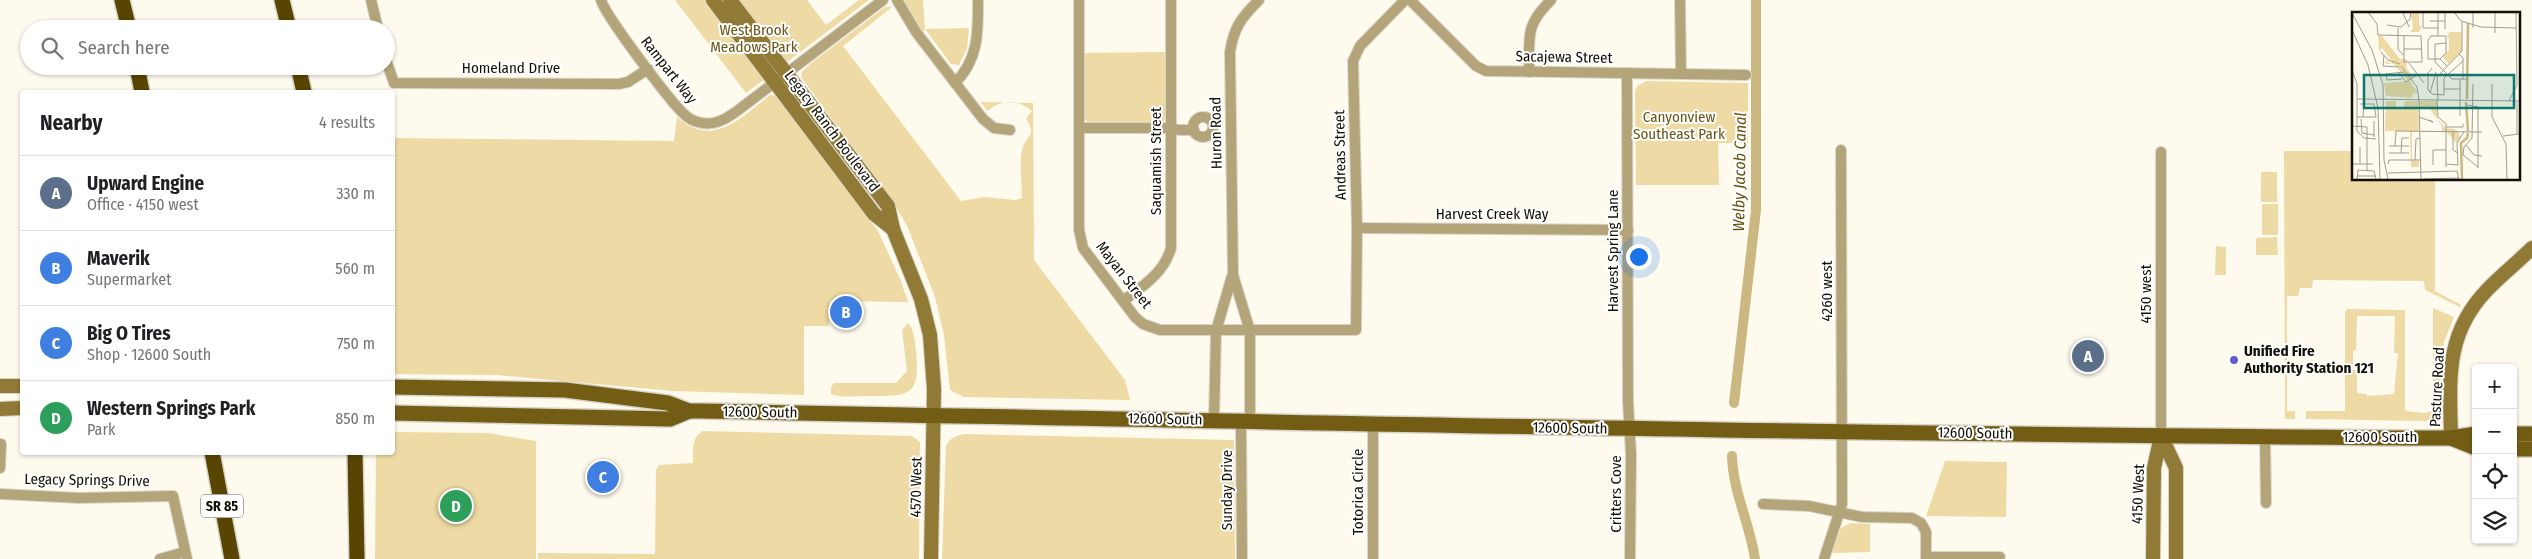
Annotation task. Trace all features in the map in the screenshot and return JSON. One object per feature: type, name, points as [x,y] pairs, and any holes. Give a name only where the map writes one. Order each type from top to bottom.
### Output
[{"type":"highway","points":[[122,0],[127,20]]},
{"type":"highway","points":[[282,0],[287,20]]},
{"type":"highway","points":[[139,75],[142,90]]},
{"type":"highway","points":[[300,75],[304,90]]},
{"type":"highway","name":"SR 85","points":[[213,455],[232,559]]},
{"type":"highway","points":[[355,455],[357,559]]},
{"type":"main road","name":"12600 South","points":[[395,387],[565,390],[668,403],[689,411],[1630,429],[2265,437],[2451,438],[2472,435]]},
{"type":"main road","name":"12600 South","points":[[395,413],[670,419],[689,411]]},
{"type":"main road","points":[[2517,434],[2532,434]]},
{"type":"main road","name":"12600 South","points":[[2451,438],[2472,446]]},
{"type":"main road","points":[[2517,449],[2532,449]]},
{"type":"street","points":[[370,0],[376,20]]},
{"type":"street","name":"Rampart Way","points":[[601,0],[608,14],[648,70],[685,116],[698,122],[723,121],[782,79],[883,0]]},
{"type":"street","name":"Legacy Ranch Boulevard","points":[[713,0],[888,206],[893,228],[908,259],[922,299],[930,335],[934,389],[933,415]]},
{"type":"street","name":"Legacy Ranch Boulevard","points":[[730,0],[782,79]]},
{"type":"street","points":[[897,0],[916,32],[988,125],[994,128],[1010,130]]},
{"type":"street","points":[[954,83],[961,76],[975,52],[978,0]]},
{"type":"street","name":"Mayan Street","points":[[1079,0],[1079,230],[1083,248],[1135,317],[1152,328],[1216,331],[1356,330]]},
{"type":"street","name":"Saquamish Street","points":[[1123,302],[1161,271],[1168,260],[1171,248],[1171,0]]},
{"type":"street","name":"Huron Road","points":[[1246,421],[1250,331],[1233,275],[1230,52],[1234,32],[1244,15],[1259,0]]},
{"type":"street","name":"Andreas Street","points":[[1356,330],[1357,228],[1353,62],[1360,46],[1405,0]]},
{"type":"street","name":"Sacajewa Street","points":[[1410,0],[1476,66],[1486,71],[1746,74]]},
{"type":"street","points":[[1530,72],[1532,23],[1535,16],[1551,0]]},
{"type":"street","points":[[1680,0],[1681,74]]},
{"type":"street","name":"Homeland Drive","points":[[391,75],[394,82],[619,84],[628,82],[648,70]]},
{"type":"street","name":"Harvest Spring Lane","points":[[1627,73],[1630,429]]},
{"type":"street","points":[[1204,118],[1211,122],[1213,128],[1210,134],[1204,137],[1198,135],[1194,127],[1198,119],[1204,118]]},
{"type":"street","points":[[1079,128],[1171,128],[1178,124],[1194,127]]},
{"type":"street","points":[[1213,128],[1231,127]]},
{"type":"street","name":"4260 west","points":[[1824,559],[1840,514],[1842,431],[1841,150]]},
{"type":"street","name":"4150 west","points":[[2161,152],[2161,436]]},
{"type":"street","name":"Harvest Creek Way","points":[[1357,228],[1628,230]]},
{"type":"street","name":"Pasture Road","points":[[2451,438],[2451,360],[2460,327],[2482,296],[2531,250]]},
{"type":"street","name":"Huron Road","points":[[1214,420],[1216,331],[1233,275]]},
{"type":"street","points":[[0,386],[20,386]]},
{"type":"street","points":[[0,409],[20,408]]},
{"type":"street","name":"4570 West","points":[[931,559],[933,415]]},
{"type":"street","name":"Sunday Drive","points":[[1242,559],[1246,421]]},
{"type":"street","name":"Totorica Circle","points":[[1373,425],[1374,559]]},
{"type":"street","name":"Critters Cove","points":[[1630,429],[1630,559]]},
{"type":"street","points":[[2161,436],[2176,468],[2176,559]]},
{"type":"street","name":"4150 West","points":[[2153,559],[2154,468],[2161,436]]},
{"type":"street","points":[[2265,437],[2266,503]]},
{"type":"street","points":[[0,468],[1,444]]},
{"type":"street","name":"Legacy Springs Drive","points":[[0,494],[78,498],[173,496],[186,555]]},
{"type":"street","points":[[1763,504],[1809,506],[1840,514],[1862,517],[1907,517],[1917,520],[1926,532],[1926,558],[2000,557]]},
{"type":"street","points":[[160,559],[186,555]]},
{"type":"green space","name":"West Brook Meadows Park","points":[[675,0],[807,0],[826,25],[859,0],[869,0],[746,93]]},
{"type":"green space","points":[[903,0],[923,0],[925,29],[923,32]]},
{"type":"green space","points":[[885,7],[892,7],[843,46],[961,201],[984,197],[1015,200],[1022,198],[1021,155],[1031,133],[1026,118],[1032,111],[1016,103],[1033,103],[1034,260],[1125,380],[1130,400],[964,397],[950,390],[944,335],[935,297],[908,228],[895,205],[801,77],[802,72],[810,64]]},
{"type":"green space","points":[[969,28],[967,48],[959,65],[951,64],[925,29]]},
{"type":"green space","points":[[1166,52],[1166,118],[1162,123],[1088,123],[1084,118],[1083,53]]},
{"type":"green space","name":"Canyonview Southeast Park","points":[[1646,81],[1748,83],[1748,143],[1718,143],[1719,185],[1636,185],[1635,91],[1637,86]]},
{"type":"green space","points":[[770,95],[777,96],[878,231],[900,279],[908,302],[830,301],[829,326],[804,326],[804,395],[673,391],[497,375],[395,374],[395,138],[674,141],[677,117],[690,126],[703,130],[715,130],[726,127],[748,113]]},
{"type":"green space","points":[[980,102],[1005,102],[998,104],[988,111]]},
{"type":"green space","points":[[2284,151],[2352,151],[2352,180],[2435,180],[2435,291],[2461,305],[2460,307],[2425,290],[2424,281],[2313,280],[2312,288],[2300,288],[2298,296],[2287,296],[2287,411],[2295,411],[2295,419],[2285,419]]},
{"type":"green space","points":[[2261,172],[2277,172],[2277,202],[2261,202]]},
{"type":"green space","points":[[2262,204],[2278,204],[2278,235],[2262,235]]},
{"type":"green space","points":[[2277,237],[2278,255],[2256,255],[2256,238]]},
{"type":"green space","points":[[2216,246],[2226,247],[2226,275],[2215,275]]},
{"type":"green space","points":[[2433,308],[2454,317],[2444,342],[2441,358],[2440,409],[2437,415],[2426,421],[2306,419],[2306,411],[2345,411],[2345,312],[2347,309],[2405,310],[2405,411],[2425,413],[2433,411]],"holes":[[[2357,316],[2395,316],[2394,353],[2398,353],[2394,394],[2367,396],[2367,394],[2357,393],[2357,370],[2353,370],[2353,351],[2356,350]]]},
{"type":"green space","points":[[908,323],[914,336],[917,367],[916,379],[913,387],[908,392],[891,396],[844,396],[831,394],[831,387],[834,383],[896,383],[907,371],[902,330]]},
{"type":"green space","points":[[703,431],[912,436],[920,442],[919,559],[538,559],[538,553],[655,554],[656,470],[659,465],[693,463],[693,449],[696,437]]},
{"type":"green space","points":[[395,432],[487,433],[536,441],[536,559],[375,559],[376,455],[395,455]]},
{"type":"green space","points":[[964,434],[1234,440],[1235,559],[942,559],[946,446],[953,438]]},
{"type":"green space","points":[[1945,461],[2007,462],[2006,517],[1926,516]]},
{"type":"green space","points":[[1850,523],[1870,524],[1870,552],[1832,553],[1841,528]]},
{"type":"waterway","name":"Welby Jacob Canal","points":[[1734,403],[1756,210],[1756,0]]},
{"type":"waterway","name":"Welby Jacob Canal","points":[[1732,456],[1735,482],[1755,559]]},
{"type":"place","name":"Maverik","points":[[846,312]]},
{"type":"place","name":"Upward Engine","points":[[2088,356]]},
{"type":"place","name":"Unified Fire Authority Station 121","points":[[2234,360]]},
{"type":"place","name":"Big O Tires","points":[[603,477]]},
{"type":"place","name":"Western Springs Park","points":[[456,506]]}]
